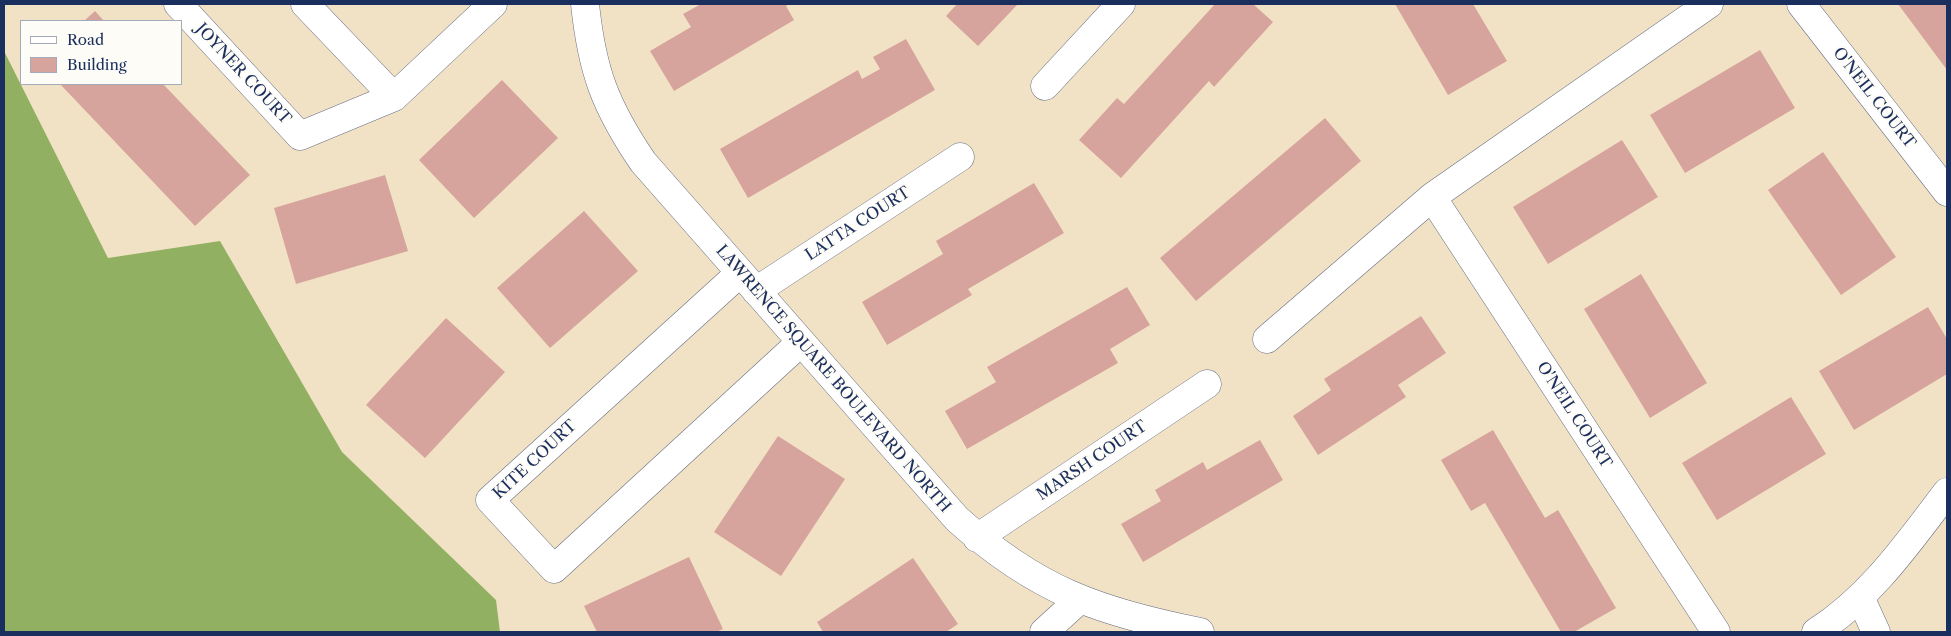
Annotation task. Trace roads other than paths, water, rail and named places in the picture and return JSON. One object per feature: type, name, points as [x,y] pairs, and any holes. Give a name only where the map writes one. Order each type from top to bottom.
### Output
[{"type":"street","name":"JOYNER COURT","points":[[178,4],[300,136],[394,97],[493,4]]},
{"type":"street","points":[[306,4],[394,97]]},
{"type":"street","name":"LAWRENCE SQUARE BOULEVARD NORTH","points":[[585,4],[590,48],[603,93],[619,127],[643,162],[957,519],[977,538],[1014,566],[1078,600],[1166,629],[1200,632]]},
{"type":"street","points":[[1045,86],[1121,4]]},
{"type":"street","points":[[1267,339],[1432,197],[1709,4]]},
{"type":"street","name":"O'NEIL COURT","points":[[1801,4],[1947,192]]},
{"type":"street","name":"LATTA COURT","points":[[748,282],[960,156]]},
{"type":"street","name":"O'NEIL COURT","points":[[1432,197],[1716,632]]},
{"type":"street","name":"KITE COURT","points":[[748,282],[490,500],[554,569],[801,342]]},
{"type":"street","name":"MARSH COURT","points":[[977,538],[1207,384]]},
{"type":"street","points":[[1816,632],[1860,597],[1891,566],[1947,492]]},
{"type":"street","points":[[1860,597],[1876,632]]},
{"type":"street","points":[[1044,632],[1078,600]]}]
